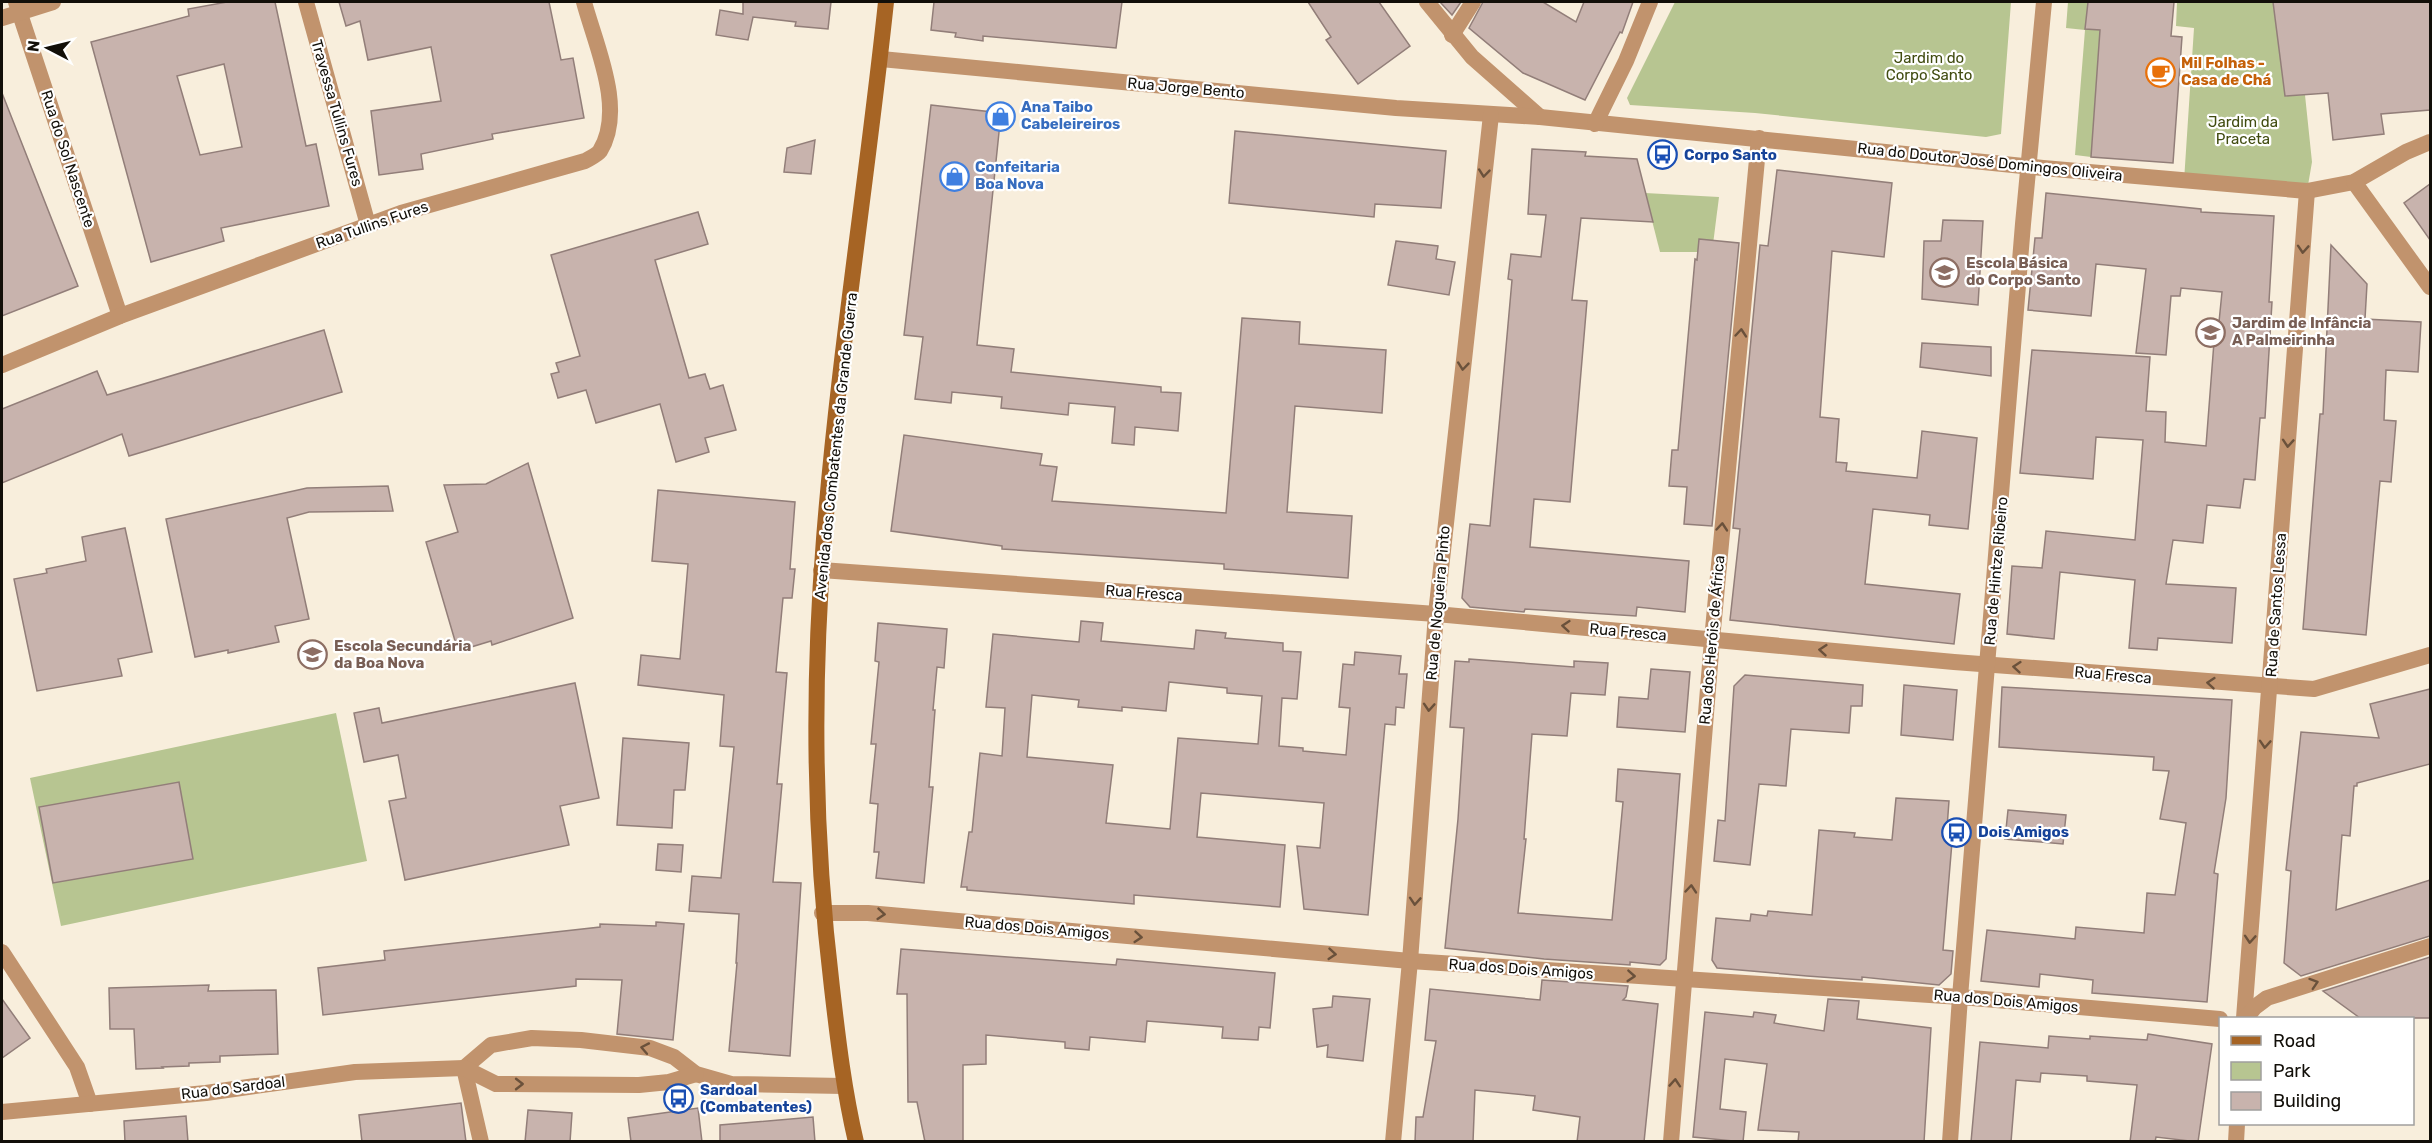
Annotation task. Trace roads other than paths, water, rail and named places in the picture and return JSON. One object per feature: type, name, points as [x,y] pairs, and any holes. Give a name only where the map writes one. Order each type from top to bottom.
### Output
[{"type":"main road","name":"Avenida dos Combatentes da Grande Guerra","points":[[856,1142],[843,1086],[822,913],[816,748],[821,570],[886,2]]},
{"type":"street","points":[[2,18],[18,7],[53,2]]},
{"type":"street","name":"Travessa Tullins Fures","points":[[306,2],[368,225]]},
{"type":"street","name":"Rua Tullins Fures","points":[[2,365],[120,316],[401,213],[585,161],[599,153],[607,135],[611,112],[607,79],[584,2]]},
{"type":"street","points":[[1427,2],[1472,57],[1540,117]]},
{"type":"street","points":[[1452,35],[1473,2]]},
{"type":"street","points":[[1595,124],[1626,62],[1650,2]]},
{"type":"street","name":"Rua de Hintze Ribeiro","points":[[1950,1142],[2028,166],[2044,2]]},
{"type":"street","name":"Rua do Sol Nascente","points":[[18,7],[120,316]]},
{"type":"street","name":"Rua Jorge Bento","points":[[881,59],[1396,108],[1491,114]]},
{"type":"street","points":[[1491,114],[1540,117]]},
{"type":"street","name":"Rua de Nogueira Pinto","points":[[1393,1142],[1410,962],[1436,614],[1491,114]]},
{"type":"street","name":"Rua do Doutor José Domingos Oliveira","points":[[1540,117],[2028,166],[2307,190],[2354,182],[2406,152],[2430,142]]},
{"type":"street","name":"Rua dos Heróis de África","points":[[1671,1142],[1712,640],[1759,138]]},
{"type":"street","points":[[2354,182],[2430,287]]},
{"type":"street","name":"Rua de Santos Lessa","points":[[2245,1017],[2307,190]]},
{"type":"street","name":"Rua Fresca","points":[[821,570],[1436,614],[1988,665],[2313,689],[2430,655]]},
{"type":"street","name":"Rua dos Dois Amigos","points":[[822,913],[868,913],[1410,962],[1960,997],[2219,1019]]},
{"type":"street","points":[[2246,1017],[2267,998],[2430,946]]},
{"type":"street","points":[[2,952],[77,1067],[90,1104]]},
{"type":"street","points":[[481,1142],[464,1068],[491,1045],[532,1038],[581,1040],[650,1048],[674,1057],[696,1074],[731,1084],[843,1086]]},
{"type":"street","name":"Rua do Sardoal","points":[[2,1112],[206,1092],[355,1072],[464,1068],[496,1084],[639,1085],[669,1082],[696,1074]]},
{"type":"street","points":[[2236,1142],[2237,1125]]},
{"type":"place","name":"Mil Folhas - Casa de Chá","points":[[2160,72]]},
{"type":"place","name":"Ana Taibo Cabeleireiros","points":[[1000,116]]},
{"type":"place","name":"Corpo Santo","points":[[1663,155]]},
{"type":"place","name":"Confeitaria Boa Nova","points":[[954,176]]},
{"type":"place","name":"Escola Básica do Corpo Santo","points":[[1945,272]]},
{"type":"place","name":"Jardim de Infância A Palmeirinha","points":[[2211,332]]},
{"type":"place","name":"Escola Secundária da Boa Nova","points":[[313,655]]},
{"type":"place","name":"Dois Amigos","points":[[1957,832]]},
{"type":"place","name":"Sardoal (Combatentes)","points":[[679,1099]]},
{"type":"park label","name":"Jardim do Corpo Santo","points":[[1929,66]]},
{"type":"park label","name":"Jardim da Praceta","points":[[2243,130]]}]
